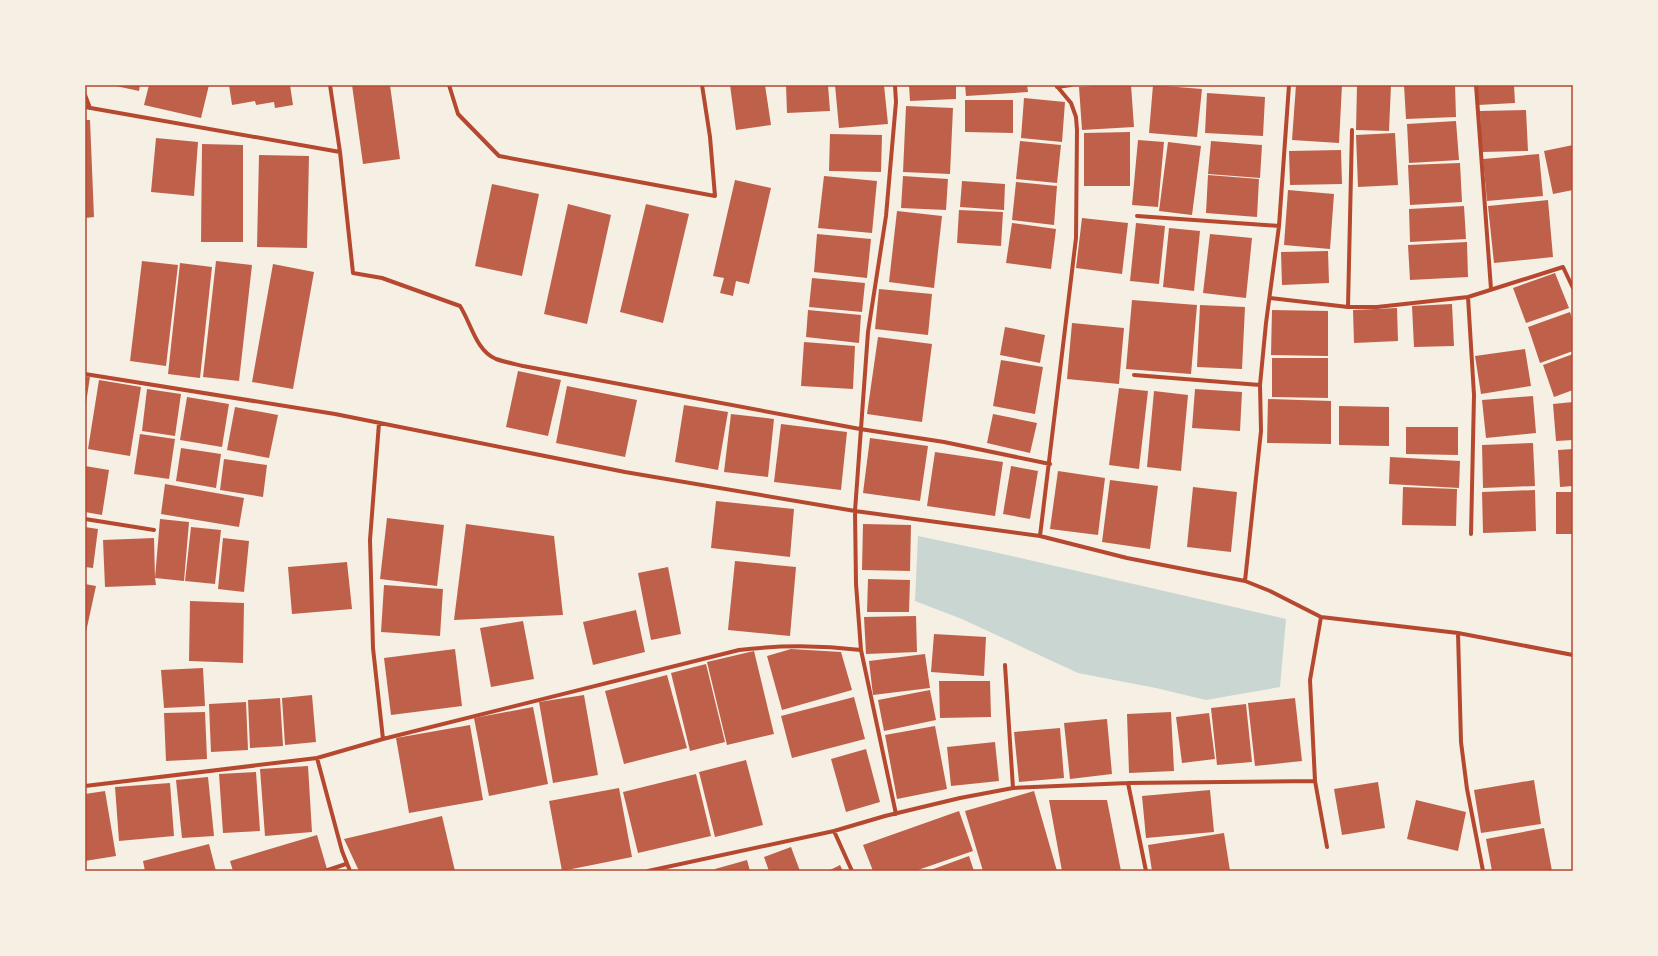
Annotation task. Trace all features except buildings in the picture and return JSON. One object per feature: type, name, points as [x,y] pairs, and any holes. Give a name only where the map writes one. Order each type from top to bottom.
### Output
[{"type":"street","points":[[330,85],[340,152],[353,274],[382,278],[460,306],[468,318],[480,346],[496,359],[524,366],[860,429],[902,434],[1050,464]]},
{"type":"street","points":[[449,85],[458,114],[499,156],[715,196],[710,138],[702,85]]},
{"type":"street","points":[[895,85],[896,102],[886,216],[868,332],[855,511],[856,584],[861,650],[896,814]]},
{"type":"street","points":[[1057,86],[1071,85]]},
{"type":"street","points":[[1245,580],[1261,431],[1260,385],[1279,226],[1289,85]]},
{"type":"street","points":[[1476,85],[1491,289]]},
{"type":"street","points":[[1040,536],[1050,464],[1076,238],[1078,130],[1076,117],[1071,103],[1057,86]]},
{"type":"street","points":[[85,95],[87,107],[340,152]]},
{"type":"street","points":[[1348,307],[1352,130]]},
{"type":"street","points":[[1137,216],[1279,226]]},
{"type":"street","points":[[1270,298],[1348,307],[1377,307],[1468,297],[1563,267],[1573,288]]},
{"type":"street","points":[[1468,297],[1474,395],[1471,534]]},
{"type":"street","points":[[85,374],[335,414],[625,472],[855,511],[1040,536],[1127,558],[1245,580],[1321,617],[1458,633],[1573,655]]},
{"type":"street","points":[[1134,375],[1260,385]]},
{"type":"street","points":[[379,423],[370,540],[373,648],[383,739]]},
{"type":"street","points":[[85,519],[154,530]]},
{"type":"street","points":[[1321,617],[1310,680],[1315,781],[1327,847]]},
{"type":"street","points":[[1458,633],[1462,750],[1467,789],[1483,871]]},
{"type":"street","points":[[85,786],[317,758],[383,739],[739,650],[775,646],[822,646],[861,650]]},
{"type":"street","points":[[1005,665],[1013,788]]},
{"type":"street","points":[[317,758],[346,864],[350,871]]},
{"type":"street","points":[[648,871],[834,831],[960,798],[1013,788],[1128,783],[1315,781]]},
{"type":"street","points":[[1128,783],[1146,871]]},
{"type":"street","points":[[834,831],[852,871]]},
{"type":"street","points":[[325,871],[346,864]]},
{"type":"shaded area","points":[[918,536],[1286,619],[1280,687],[1206,700],[1156,688],[1078,673],[962,619],[915,601]]}]
